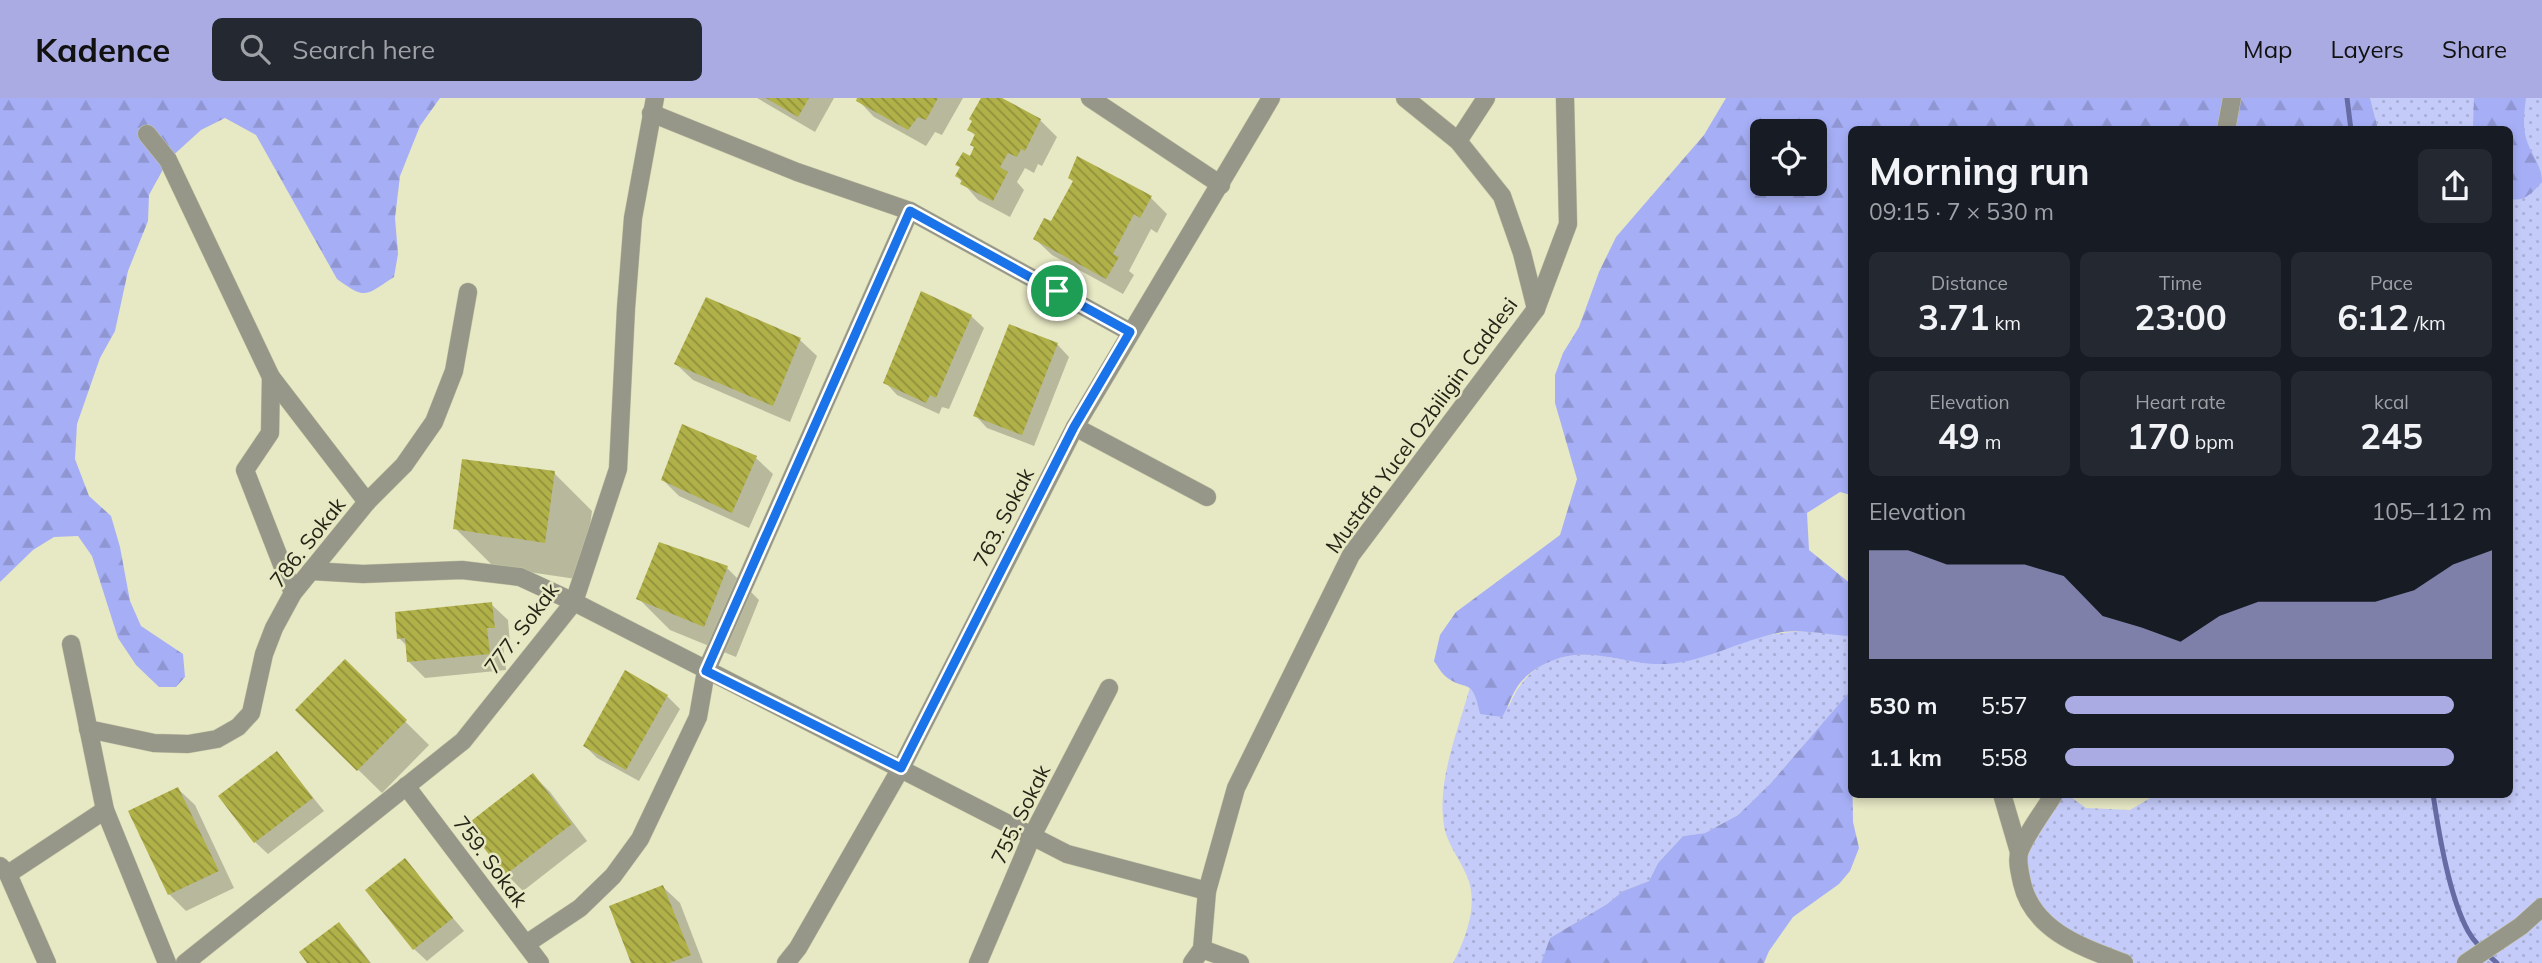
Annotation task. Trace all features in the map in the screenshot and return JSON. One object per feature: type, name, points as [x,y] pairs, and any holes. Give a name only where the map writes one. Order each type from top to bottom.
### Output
[{"type":"street","points":[[1090,98],[1221,185]]},
{"type":"street","name":"763. Sokak","points":[[786,963],[901,768],[1074,427],[1271,98]]},
{"type":"street","points":[[1405,98],[1458,141],[1502,196],[1522,253],[1536,309]]},
{"type":"street","points":[[1458,141],[1486,98]]},
{"type":"street","name":"Mustafa Yucel Ozbiligin Caddesi","points":[[1200,958],[1206,891],[1236,788],[1351,555],[1536,309],[1568,224],[1565,98]]},
{"type":"street","points":[[2227,126],[2231,98]]},
{"type":"street","points":[[653,105],[797,172],[910,211],[1130,332]]},
{"type":"street","name":"777. Sokak","points":[[185,963],[463,741],[573,602],[618,469],[633,218],[653,105]]},
{"type":"street","points":[[147,134],[168,160],[271,377],[367,502]]},
{"type":"street","points":[[526,944],[580,908],[613,876],[640,839],[698,717],[706,671],[910,211]]},
{"type":"street","name":"786. Sokak","points":[[88,729],[154,743],[188,744],[217,739],[238,727],[251,713],[264,654],[274,628],[293,593],[367,502],[404,465],[434,422],[454,371],[468,292]]},
{"type":"street","points":[[271,377],[270,433],[245,470],[293,593]]},
{"type":"street","points":[[1074,427],[1207,497]]},
{"type":"street","points":[[311,570],[363,574],[462,570],[520,578],[573,602],[1068,854],[1206,891]]},
{"type":"street","points":[[71,644],[105,810],[167,963]]},
{"type":"street","name":"755. Sokak","points":[[978,963],[1032,836],[1109,688]]},
{"type":"street","name":"759. Sokak","points":[[406,786],[540,963]]},
{"type":"street","points":[[2003,798],[2019,852],[2025,893],[2033,911],[2051,929],[2093,951],[2124,963]]},
{"type":"street","points":[[2019,852],[2052,798]]},
{"type":"street","points":[[47,963],[4,870],[105,810]]},
{"type":"street","points":[[2470,960],[2521,926],[2542,907]]},
{"type":"street","points":[[1200,958],[1240,963]]},
{"type":"shaded area","points":[[2370,98],[2542,98],[2542,963],[2124,963],[2033,911],[2019,852],[2052,798],[2072,798],[2086,808],[2130,810],[2150,798],[2513,798],[2513,126],[2377,126]]},
{"type":"shaded area","points":[[1807,631],[1848,636],[1848,693],[1770,784],[1738,815],[1705,833],[1683,836],[1658,863],[1649,881],[1623,891],[1607,904],[1550,938],[1541,963],[1453,963],[1466,932],[1472,898],[1467,876],[1446,833],[1443,801],[1447,768],[1470,687],[1476,696],[1480,714],[1509,706],[1521,684],[1533,672],[1556,659],[1591,655],[1651,663],[1682,661],[1779,633]]},
{"type":"green space","points":[[0,98],[440,98],[420,126],[400,176],[395,218],[398,254],[394,277],[371,292],[360,293],[337,279],[256,135],[225,118],[201,130],[168,160],[149,195],[148,221],[128,271],[115,331],[100,358],[77,424],[75,459],[89,496],[111,516],[130,601],[141,626],[183,654],[185,677],[176,687],[159,687],[136,665],[118,638],[92,556],[78,536],[54,537],[33,550],[0,582]]},
{"type":"green space","points":[[1726,98],[2370,98],[2377,126],[1848,126],[1848,494],[1840,492],[1807,513],[1809,550],[1848,582],[1848,636],[1782,632],[1703,657],[1671,664],[1642,663],[1591,655],[1566,656],[1527,675],[1516,689],[1502,717],[1480,714],[1471,689],[1444,675],[1434,661],[1440,635],[1456,612],[1560,535],[1577,479],[1555,403],[1555,375],[1563,353],[1579,327],[1599,272],[1616,237],[1704,135]]},
{"type":"green space","points":[[2474,98],[2526,98],[2525,133],[2542,182],[2524,198],[2513,200],[2513,126],[2473,126]]},
{"type":"green space","points":[[1848,693],[1848,798],[1853,798],[1853,822],[1859,848],[1850,871],[1839,884],[1793,917],[1769,951],[1764,963],[1541,963],[1550,938],[1607,904],[1623,891],[1649,881],[1658,863],[1683,836],[1705,833],[1738,815],[1770,784]]},
{"type":"building","points":[[766,98],[809,98],[798,117]]},
{"type":"building","points":[[857,98],[938,98],[926,120],[918,117],[908,130],[856,101]]},
{"type":"building","points":[[981,98],[1002,98],[1041,119],[1025,151],[1021,149],[1017,157],[1008,153],[1000,167],[1008,172],[993,201],[960,184],[962,180],[955,176],[960,167],[955,165],[963,152],[970,156],[974,147],[970,145],[975,134],[967,130],[972,121],[969,119]]},
{"type":"building","points":[[1077,156],[1152,196],[1140,218],[1134,214],[1113,254],[1119,257],[1106,279],[1033,239],[1044,218],[1051,221],[1073,181],[1068,178]]},
{"type":"building","points":[[921,291],[972,315],[936,398],[930,395],[926,403],[883,383]]},
{"type":"building","points":[[706,297],[801,338],[773,406],[674,364]]},
{"type":"building","points":[[1009,324],[1058,343],[1022,435],[973,416]]},
{"type":"building","points":[[682,424],[757,456],[732,513],[661,480]]},
{"type":"building","points":[[462,459],[555,471],[545,543],[453,529]]},
{"type":"building","points":[[659,542],[728,566],[704,627],[636,599]]},
{"type":"building","points":[[492,602],[495,628],[487,628],[490,654],[407,662],[405,638],[397,639],[395,612]]},
{"type":"building","points":[[345,659],[407,720],[357,771],[295,710]]},
{"type":"building","points":[[625,670],[668,695],[626,770],[583,746]]},
{"type":"building","points":[[277,751],[313,798],[254,843],[218,796]]},
{"type":"building","points":[[533,773],[572,824],[505,875],[466,825]]},
{"type":"building","points":[[178,787],[219,871],[168,895],[128,811]]},
{"type":"building","points":[[405,858],[453,918],[413,950],[365,890]]},
{"type":"building","points":[[663,885],[691,955],[669,963],[631,963],[609,906]]},
{"type":"building","points":[[339,922],[370,963],[307,963],[299,952]]},
{"type":"waterway","points":[[2347,98],[2350,126]]},
{"type":"waterway","points":[[2434,798],[2446,864],[2461,917],[2474,940],[2497,963]]},
{"type":"route","points":[[910,211],[1057,291],[1130,332],[1074,427],[901,768],[706,671],[910,211]]}]
